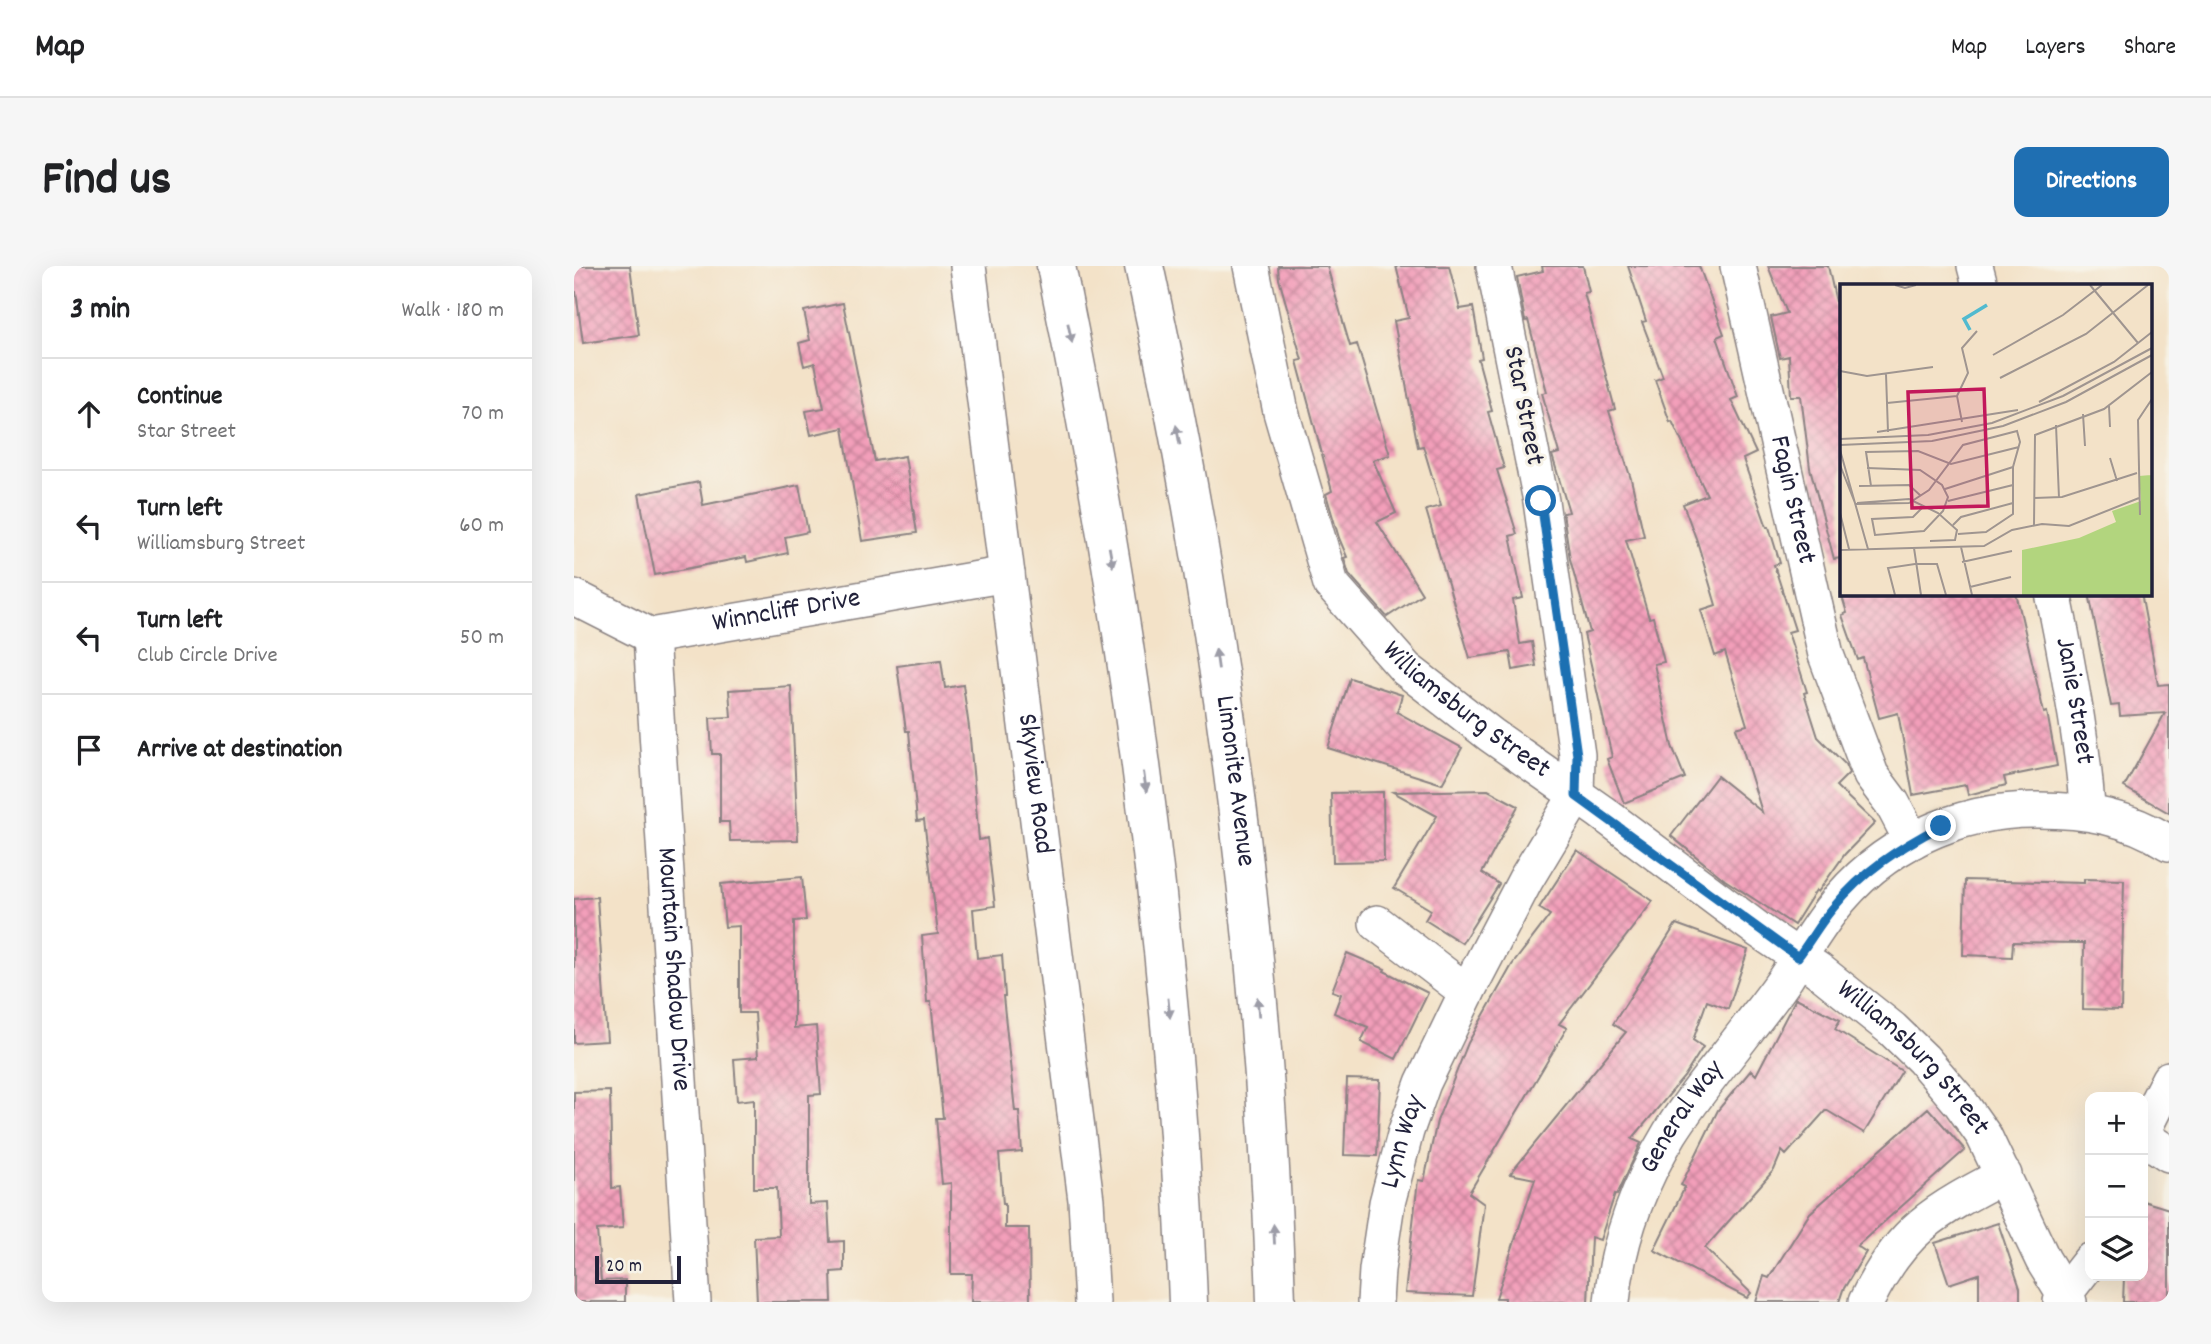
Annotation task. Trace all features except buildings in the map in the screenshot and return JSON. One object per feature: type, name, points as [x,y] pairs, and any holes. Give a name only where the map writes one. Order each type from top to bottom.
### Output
[{"type":"main road","points":[[1056,266],[1080,380],[1116,586],[1150,822],[1174,1059],[1188,1302]]},
{"type":"main road","name":"Limonite Avenue","points":[[1144,266],[1209,599],[1233,769],[1257,999],[1276,1302]]},
{"type":"street","name":"Skyview Road","points":[[968,266],[1086,1200],[1092,1302]]},
{"type":"street","name":"Williamsburg Street","points":[[1251,266],[1281,412],[1331,584],[1406,669],[1863,1005],[1923,1059],[1961,1102],[1984,1136],[2043,1261],[2065,1299]]},
{"type":"street","name":"Star Street","points":[[1494,266],[1541,501],[1577,755],[1576,796]]},
{"type":"street","name":"Fagin Street","points":[[1738,266],[1826,655],[1871,775],[1892,803],[1912,841]]},
{"type":"street","points":[[1975,266],[1980,284]]},
{"type":"street","name":"Winncliff Drive","points":[[651,636],[1007,574]]},
{"type":"street","name":"Janie Street","points":[[2053,595],[2079,738],[2087,811]]},
{"type":"street","points":[[574,597],[651,636]]},
{"type":"street","name":"Mountain Shadow Drive","points":[[651,636],[693,1302]]},
{"type":"street","name":"Lynn Way","points":[[1375,1302],[1387,1203],[1406,1131],[1423,1083],[1466,992],[1526,879],[1576,796]]},
{"type":"street","name":"General Way","points":[[1612,1302],[1624,1238],[1644,1182],[1671,1132],[1787,976],[1831,909],[1857,881],[1912,841],[1941,826],[1972,816],[2026,810],[2087,811],[2115,817],[2169,843]]},
{"type":"street","points":[[1377,923],[1466,992]]},
{"type":"street","points":[[2148,1120],[2169,1079]]},
{"type":"street","points":[[2148,1140],[2169,1154]]},
{"type":"street","points":[[1866,1302],[1900,1245],[1926,1219],[1953,1201],[2004,1175]]},
{"type":"street","points":[[2065,1299],[2085,1269]]},
{"type":"route","points":[[1541,501],[1577,755],[1576,796],[1798,957],[1831,909],[1857,881],[1884,859],[1941,826]]}]
